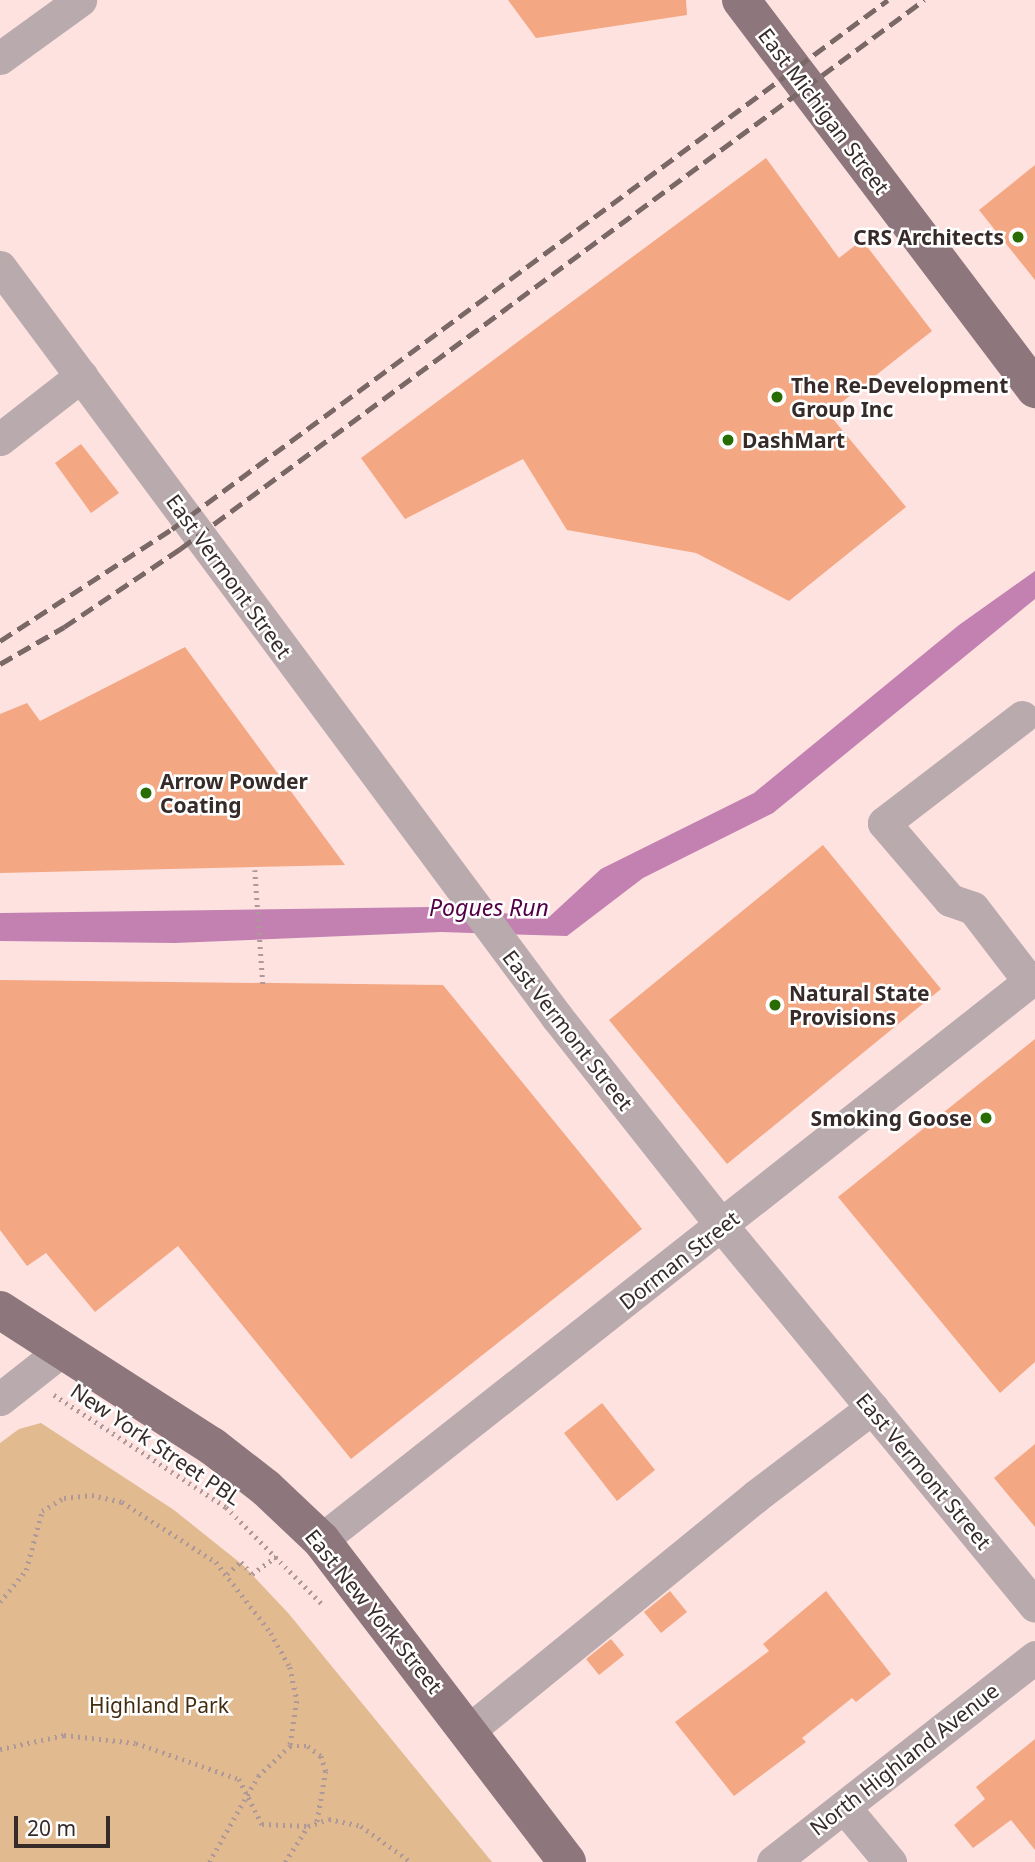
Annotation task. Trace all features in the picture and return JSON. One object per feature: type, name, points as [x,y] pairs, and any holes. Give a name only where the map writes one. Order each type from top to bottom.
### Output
[{"type":"main road","name":"East Michigan Street","points":[[741,0],[1035,388]]},
{"type":"main road","name":"East New York Street","points":[[0,1310],[212,1446],[266,1488],[321,1540],[567,1862]]},
{"type":"street","points":[[0,58],[80,0]]},
{"type":"street","name":"East Vermont Street","points":[[0,267],[511,958],[722,1226],[1035,1606]]},
{"type":"street","points":[[0,439],[81,376]]},
{"type":"street","points":[[1031,717],[884,823],[950,900],[973,908],[1032,979]]},
{"type":"street","name":"Dorman Street","points":[[321,1540],[1032,979]]},
{"type":"street","points":[[0,1399],[62,1350]]},
{"type":"street","points":[[468,1731],[756,1496],[872,1408]]},
{"type":"street","name":"North Highland Avenue","points":[[773,1862],[1035,1657]]},
{"type":"street","points":[[844,1807],[890,1862]]},
{"type":"path","points":[[255,870],[263,985]]},
{"type":"path","name":"New York Street PBL","points":[[27,1378],[226,1507],[277,1555],[324,1606]]},
{"type":"path","points":[[0,1602],[26,1570],[42,1511],[64,1498],[92,1495],[122,1502],[164,1525],[227,1574],[271,1633],[290,1667],[297,1700],[290,1746]]},
{"type":"path","points":[[227,1574],[241,1562],[252,1574],[277,1555],[321,1540]]},
{"type":"path","points":[[0,1749],[64,1735],[136,1743],[239,1779],[262,1824],[308,1826],[329,1819],[361,1826],[411,1862]]},
{"type":"path","points":[[209,1862],[273,1758],[290,1746],[308,1746],[323,1763],[326,1788],[317,1823]]},
{"type":"path","points":[[285,1862],[308,1826]]},
{"type":"green space","name":"Highland Park","points":[[41,1423],[174,1510],[244,1566],[289,1614],[492,1862],[0,1862],[0,1443],[19,1429]]},
{"type":"shaded area","points":[[1035,571],[1035,599],[773,813],[643,878],[567,936],[441,932],[175,943],[0,941],[0,913],[431,907],[549,917],[601,869],[754,793],[959,625]]},
{"type":"building","points":[[508,0],[686,0],[687,15],[536,38]]},
{"type":"building","points":[[766,158],[839,258],[862,240],[932,331],[828,413],[906,507],[789,601],[696,553],[567,530],[523,459],[405,519],[361,458]]},
{"type":"building","name":"CRS Architects","points":[[1035,165],[1035,280],[979,210]]},
{"type":"building","points":[[81,444],[119,493],[91,513],[55,463]]},
{"type":"building","name":"Arrow Powder Coating","points":[[185,647],[345,865],[0,873],[0,714],[27,703],[40,721]]},
{"type":"building","name":"Natural State Provisions","points":[[823,845],[941,989],[727,1164],[609,1020]]},
{"type":"building","points":[[0,980],[443,985],[642,1229],[351,1459],[178,1246],[95,1312],[46,1253],[27,1266],[0,1230]]},
{"type":"building","name":"Smoking Goose","points":[[1035,1039],[1035,1362],[1000,1393],[838,1197]]},
{"type":"building","points":[[602,1403],[655,1470],[617,1501],[564,1433]]},
{"type":"building","points":[[1035,1444],[1035,1527],[994,1478]]},
{"type":"building","points":[[670,1591],[687,1612],[661,1633],[644,1612]]},
{"type":"building","points":[[826,1591],[891,1674],[856,1702],[852,1698],[802,1738],[806,1742],[734,1796],[675,1722],[769,1651],[763,1644]]},
{"type":"building","points":[[611,1639],[624,1655],[599,1675],[586,1659]]},
{"type":"building","points":[[1035,1739],[1035,1850],[1011,1820],[973,1848],[954,1825],[985,1799],[976,1787]]},
{"type":"railway","points":[[0,641],[172,529],[888,0]]},
{"type":"railway","points":[[0,664],[64,627],[180,549],[924,0]]},
{"type":"place","name":"CRS Architects","points":[[1018,237]]},
{"type":"place","name":"The Re-Development Group Inc","points":[[777,397]]},
{"type":"place","name":"DashMart","points":[[728,440]]},
{"type":"place","name":"Arrow Powder Coating","points":[[146,793]]},
{"type":"place","name":"Natural State Provisions","points":[[775,1005]]},
{"type":"place","name":"Smoking Goose","points":[[986,1118]]},
{"type":"water label","name":"Pogues Run","points":[[489,907]]}]
